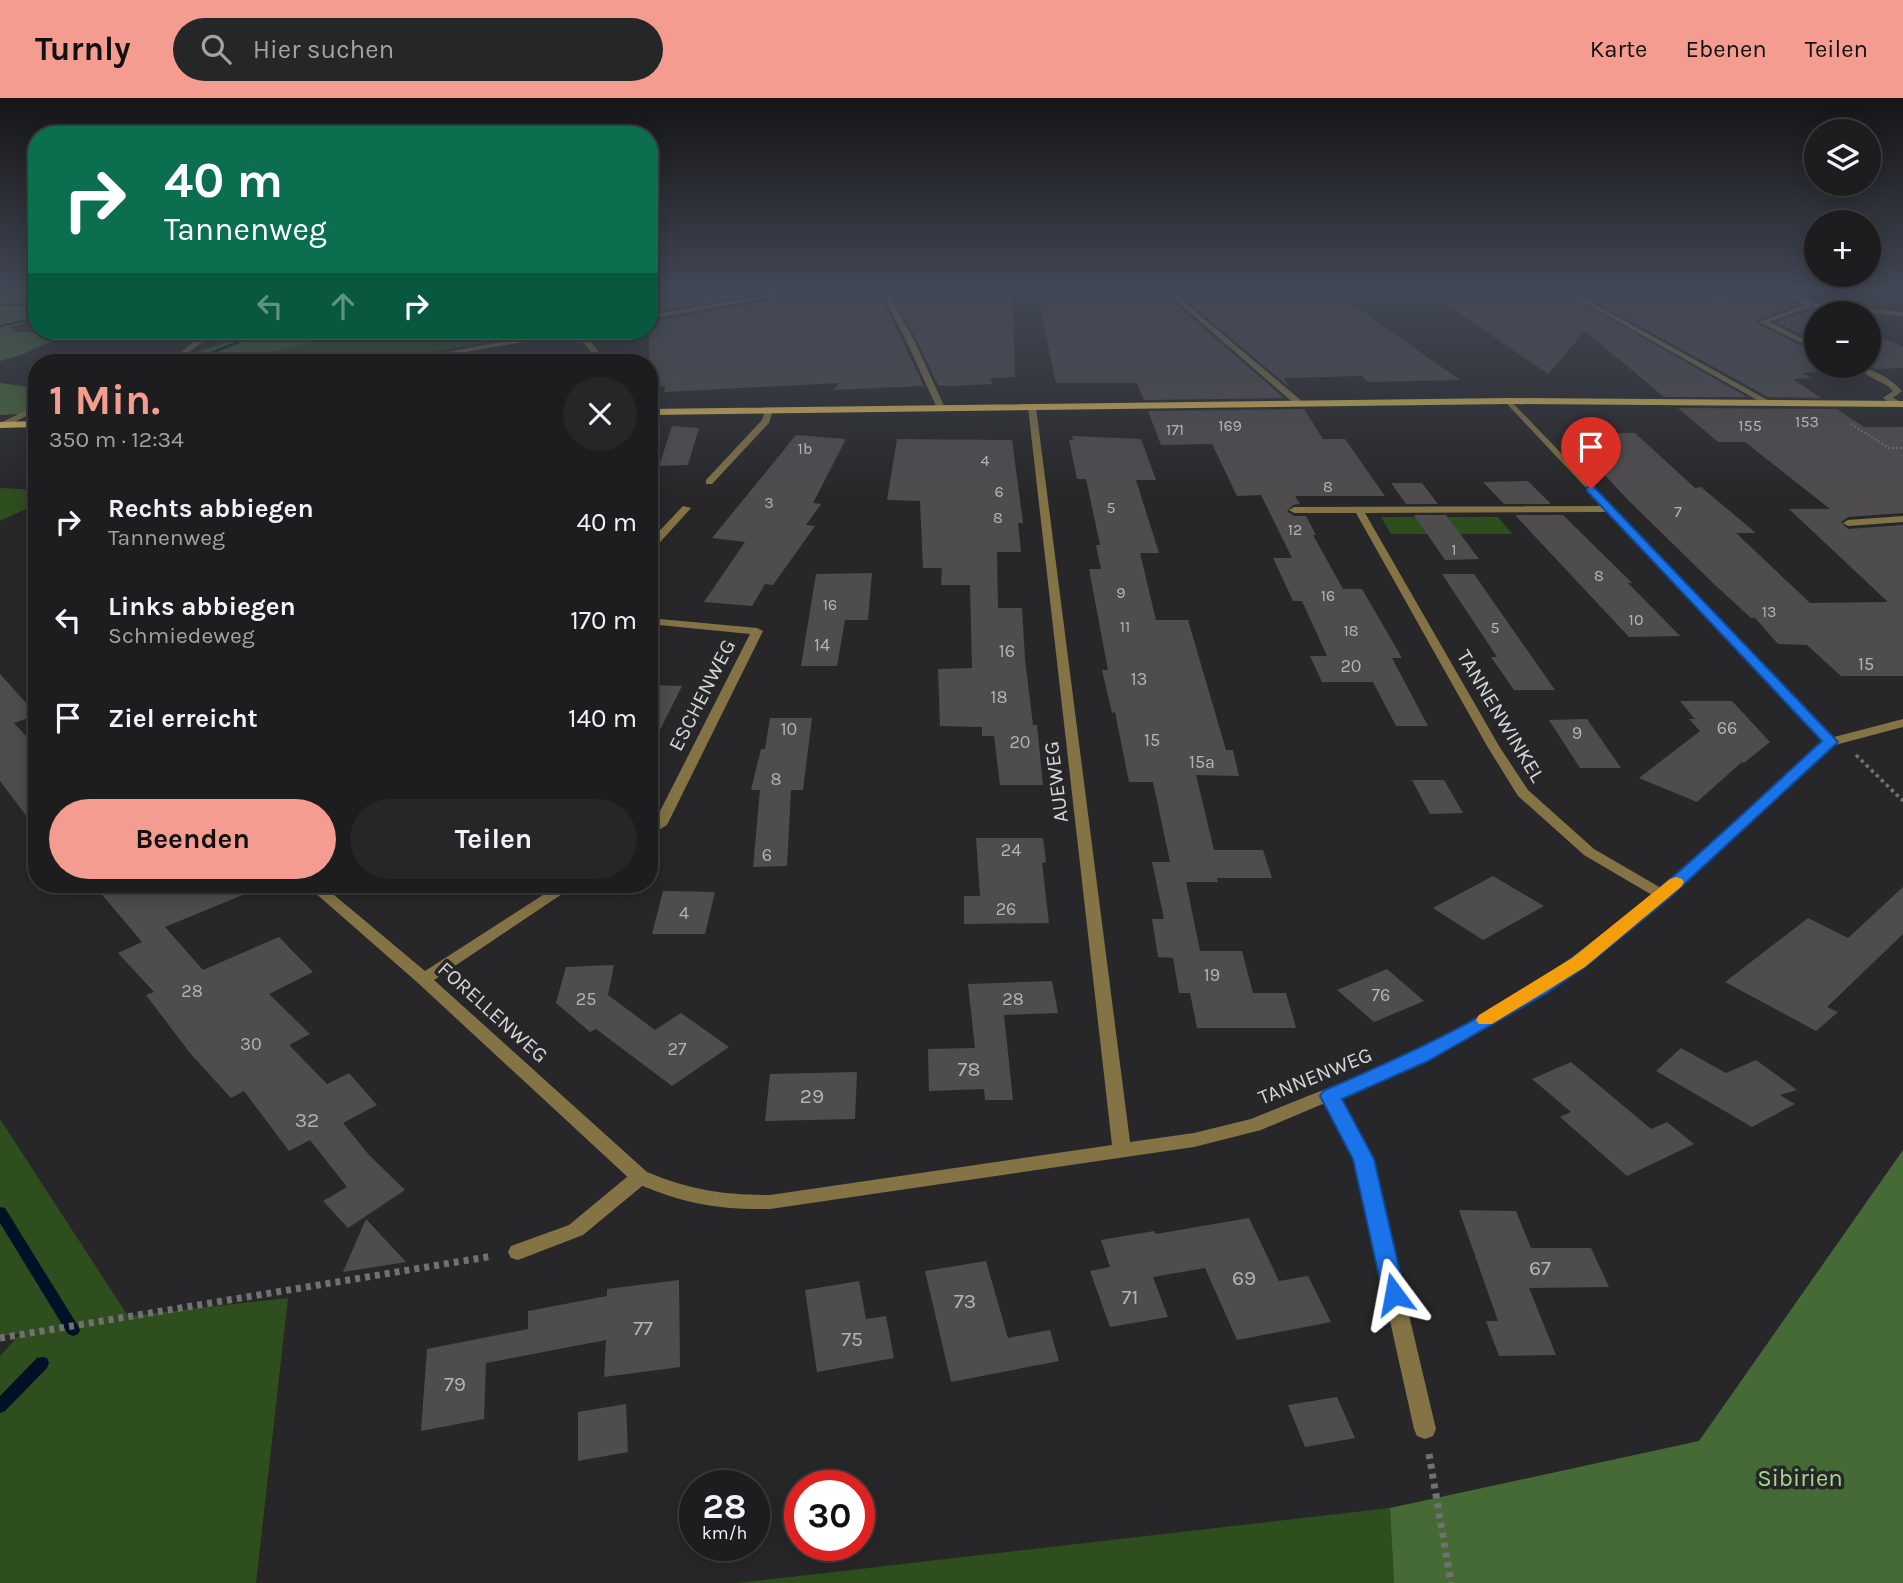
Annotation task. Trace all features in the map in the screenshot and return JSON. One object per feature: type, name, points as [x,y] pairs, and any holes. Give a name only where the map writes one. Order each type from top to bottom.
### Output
[{"type":"main road","points":[[658,412],[1509,401],[1900,404]]},
{"type":"main road","points":[[2,425],[28,425]]},
{"type":"street","points":[[919,359],[941,408]]},
{"type":"street","points":[[1248,359],[1300,404]]},
{"type":"street","points":[[1690,359],[1769,403]]},
{"type":"street","points":[[1879,378],[1898,391],[1887,398],[1900,404]]},
{"type":"street","points":[[1509,401],[1609,509],[1835,740]]},
{"type":"street","name":"AUEWEG","points":[[1032,407],[1122,1152]]},
{"type":"street","points":[[709,482],[766,421],[769,410]]},
{"type":"street","points":[[2,425],[28,412]]},
{"type":"street","points":[[658,538],[686,508]]},
{"type":"street","points":[[1294,510],[1609,509]]},
{"type":"street","name":"TANNENWINKEL","points":[[1359,510],[1493,746],[1523,793],[1589,852],[1662,895]]},
{"type":"street","points":[[1848,523],[1903,519]]},
{"type":"street","name":"ESCHENWEG","points":[[658,622],[757,631],[658,826]]},
{"type":"street","name":"TANNENWEG","points":[[640,1177],[682,1196],[720,1203],[770,1202],[1122,1152],[1222,1134],[1255,1125],[1421,1057],[1540,988],[1578,962],[1662,895],[1835,740],[1903,723]]},
{"type":"street","name":"FORELLENWEG","points":[[323,893],[424,979],[640,1177]]},
{"type":"street","points":[[424,979],[556,893]]},
{"type":"street","points":[[1330,1096],[1363,1159],[1425,1429]]},
{"type":"street","points":[[518,1252],[576,1230],[640,1177]]},
{"type":"path","points":[[1818,403],[1889,448],[1903,448]]},
{"type":"path","points":[[1835,740],[1903,801]]},
{"type":"path","points":[[0,1338],[518,1252]]},
{"type":"path","points":[[1425,1429],[1451,1583]]},
{"type":"green space","points":[[0,383],[28,387],[28,413],[0,415]]},
{"type":"green space","points":[[0,488],[28,490],[28,508],[0,521]]},
{"type":"green space","points":[[1381,517],[1498,517],[1512,534],[1391,534]]},
{"type":"green space","points":[[0,1119],[128,1316],[288,1298],[256,1583],[0,1583],[0,1356],[20,1334],[0,1336]]},
{"type":"green space","name":"Sibirien","points":[[1903,1150],[1903,1583],[1394,1583],[1390,1508],[1699,1441]]},
{"type":"green space","points":[[1390,1508],[1394,1583],[737,1583]]},
{"type":"building","points":[[658,359],[911,359],[924,386],[833,390],[839,383],[664,392],[665,386],[658,386]]},
{"type":"building","points":[[926,359],[1015,359],[1015,377],[990,378],[993,384],[938,385]]},
{"type":"building","points":[[1051,359],[1239,359],[1284,398],[1144,400],[1137,383],[1056,383]]},
{"type":"building","points":[[1256,359],[1431,359],[1460,380],[1368,382],[1362,376],[1284,378],[1289,387]]},
{"type":"building","points":[[1526,359],[1561,359],[1548,374]]},
{"type":"building","points":[[1619,359],[1681,359],[1747,397],[1664,397]]},
{"type":"building","points":[[1700,359],[1804,359],[1804,378],[1812,378],[1793,379],[1821,398],[1768,397]]},
{"type":"building","points":[[1881,359],[1903,359],[1903,368],[1881,369]]},
{"type":"building","points":[[1678,408],[1837,409],[1864,427],[1903,427],[1903,513],[1848,517],[1841,522],[1848,529],[1903,525],[1903,676],[1841,676],[1807,645],[1778,644],[1755,618],[1751,618],[1715,585],[1629,501],[1586,455],[1592,455],[1570,434],[1635,433],[1695,488],[1701,487],[1756,533],[1736,533],[1810,603],[1888,602],[1789,509],[1830,509],[1745,442],[1718,442]]},
{"type":"building","points":[[1304,409],[1323,439],[1345,439],[1385,496],[1295,496],[1300,504],[1293,505],[1287,511],[1294,516],[1306,516],[1316,535],[1313,535],[1343,589],[1362,589],[1402,658],[1392,658],[1428,726],[1396,726],[1373,682],[1322,682],[1310,656],[1327,656],[1302,601],[1293,601],[1273,558],[1292,558],[1261,495],[1237,496],[1212,444],[1161,445],[1148,411]]},
{"type":"building","points":[[672,426],[699,428],[688,465],[659,466]]},
{"type":"building","points":[[796,435],[846,439],[813,503],[821,504],[806,525],[815,526],[773,585],[765,584],[752,606],[704,602],[745,542],[712,538]]},
{"type":"building","points":[[1072,436],[1141,439],[1156,480],[1136,480],[1159,553],[1140,553],[1156,620],[1188,620],[1226,750],[1233,750],[1239,776],[1196,775],[1214,850],[1263,850],[1272,878],[1217,878],[1218,882],[1186,882],[1200,951],[1242,951],[1253,993],[1286,993],[1296,1028],[1197,1028],[1190,993],[1179,993],[1173,958],[1158,957],[1152,919],[1164,919],[1152,862],[1170,862],[1153,782],[1129,782],[1115,712],[1112,713],[1102,670],[1108,670],[1089,569],[1101,569],[1096,545],[1100,545],[1086,479],[1077,479],[1069,440],[1073,440]]},
{"type":"building","points":[[897,439],[1012,440],[1023,523],[1018,523],[1021,552],[997,552],[998,608],[1022,608],[1025,659],[1033,725],[1037,725],[1043,785],[1000,785],[994,736],[982,736],[982,727],[940,726],[938,669],[972,668],[970,585],[941,585],[942,568],[923,568],[920,501],[887,500]]},
{"type":"building","points":[[1528,481],[1551,504],[1504,504],[1483,482]]},
{"type":"building","points":[[1391,483],[1422,483],[1438,504],[1406,504]]},
{"type":"building","points":[[1414,515],[1446,515],[1479,559],[1445,560]]},
{"type":"building","points":[[1515,515],[1563,515],[1632,583],[1628,583],[1680,636],[1629,637]]},
{"type":"building","points":[[872,573],[868,620],[845,620],[837,666],[801,666],[816,574]]},
{"type":"building","points":[[1442,574],[1474,574],[1555,690],[1514,690],[1491,657],[1497,657]]},
{"type":"building","points":[[0,674],[28,705],[28,718],[14,723],[28,738],[28,818],[0,781]]},
{"type":"building","points":[[658,685],[682,686],[658,734]]},
{"type":"building","points":[[1680,701],[1732,701],[1770,742],[1742,762],[1697,802],[1639,778],[1700,731],[1689,719],[1695,719]]},
{"type":"building","points":[[770,718],[812,718],[803,790],[791,790],[787,866],[753,867],[760,790],[751,790],[761,749],[765,749]]},
{"type":"building","points":[[1587,719],[1621,768],[1580,768],[1549,720]]},
{"type":"building","points":[[1412,780],[1444,780],[1463,813],[1430,814]]},
{"type":"building","points":[[976,838],[1043,838],[1046,862],[1042,863],[1049,923],[964,924],[964,896],[980,896]]},
{"type":"building","points":[[1493,876],[1544,906],[1483,940],[1433,908]]},
{"type":"building","points":[[1903,887],[1903,934],[1827,1007],[1838,1012],[1816,1031],[1725,982],[1808,918],[1848,938]]},
{"type":"building","points":[[663,891],[715,892],[705,934],[652,934]]},
{"type":"building","points":[[101,893],[247,893],[165,927],[203,970],[279,937],[313,972],[269,994],[310,1034],[289,1045],[327,1084],[349,1073],[377,1105],[343,1123],[369,1155],[405,1190],[348,1228],[323,1201],[347,1187],[310,1140],[289,1151],[244,1091],[231,1098],[190,1053],[146,995],[154,992],[118,953],[142,942]]},
{"type":"building","points":[[614,965],[608,995],[655,1030],[681,1013],[729,1047],[672,1086],[596,1029],[590,1032],[556,1003],[566,967]]},
{"type":"building","points":[[1387,969],[1424,1001],[1374,1022],[1337,990]]},
{"type":"building","points":[[1052,981],[1058,1013],[1004,1015],[1013,1100],[985,1100],[984,1089],[929,1091],[928,1049],[975,1048],[968,984]]},
{"type":"building","points":[[1681,1048],[1726,1073],[1756,1060],[1797,1090],[1780,1095],[1795,1104],[1752,1127],[1656,1071]]},
{"type":"building","points":[[1571,1062],[1651,1129],[1667,1122],[1694,1144],[1627,1176],[1560,1117],[1571,1112],[1532,1079]]},
{"type":"building","points":[[857,1072],[855,1119],[765,1121],[770,1074]]},
{"type":"building","points":[[1459,1210],[1516,1211],[1531,1248],[1591,1248],[1609,1287],[1529,1288],[1556,1355],[1499,1356],[1486,1321],[1498,1321]]},
{"type":"building","points":[[1249,1218],[1279,1281],[1308,1276],[1331,1322],[1237,1340],[1205,1268],[1153,1277],[1168,1317],[1110,1327],[1090,1271],[1110,1267],[1101,1240],[1154,1231],[1156,1234]]},
{"type":"building","points":[[366,1219],[406,1262],[343,1272]]},
{"type":"building","points":[[986,1261],[1008,1338],[1050,1330],[1059,1361],[951,1382],[925,1271]]},
{"type":"building","points":[[679,1280],[680,1367],[604,1377],[606,1340],[486,1363],[484,1419],[421,1431],[427,1349],[528,1329],[528,1311],[607,1296],[607,1289]]},
{"type":"building","points":[[859,1281],[866,1319],[886,1316],[894,1358],[817,1372],[805,1290]]},
{"type":"building","points":[[1337,1397],[1355,1438],[1305,1447],[1288,1405]]},
{"type":"building","points":[[626,1404],[628,1452],[578,1461],[578,1412]]},
{"type":"waterway","points":[[0,1212],[73,1330]]},
{"type":"waterway","points":[[0,1406],[42,1363]]},
{"type":"slow traffic","points":[[1486,1020],[1578,962],[1676,882]]},
{"type":"route","points":[[1394,1294],[1363,1159],[1330,1096],[1421,1057],[1540,988],[1578,962],[1662,895],[1830,742],[1591,489]]}]
